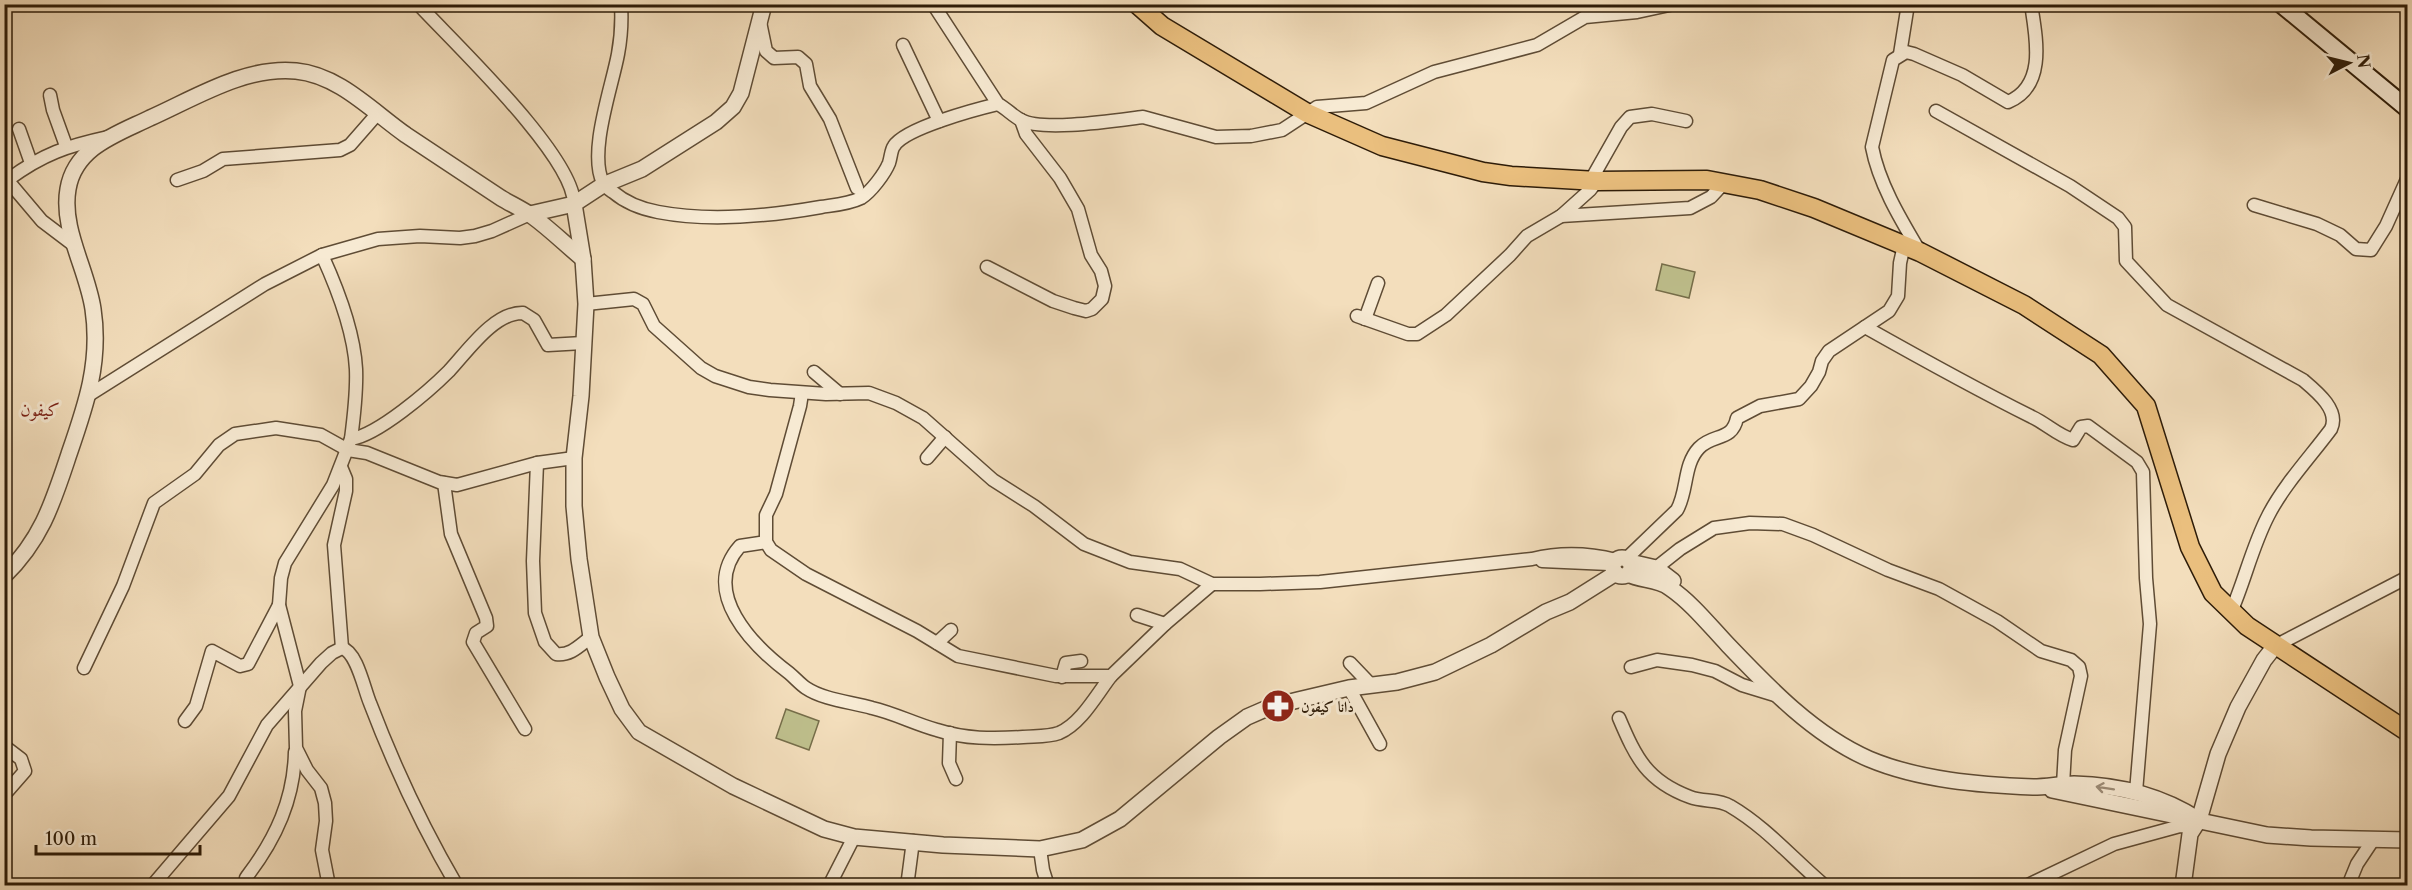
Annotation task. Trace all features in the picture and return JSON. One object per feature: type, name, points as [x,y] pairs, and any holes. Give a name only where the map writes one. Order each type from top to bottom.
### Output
[{"type":"main road","points":[[1137,4],[1161,26],[1307,113],[1382,146],[1483,172],[1594,180],[1696,180],[1760,189],[1912,248],[2024,305],[2101,355],[2145,406],[2190,547],[2213,593],[2230,612],[2276,646],[2408,732]]},
{"type":"main road","points":[[2280,4],[2408,109]]},
{"type":"street","points":[[418,4],[530,125],[563,170],[571,186],[583,259],[586,304],[573,486],[579,559],[591,637],[616,698],[628,718],[639,732],[733,786],[807,822],[839,834],[943,845],[1040,849],[1082,840],[1120,819],[1219,737],[1247,717],[1270,707],[1349,688],[1372,686],[1435,672],[1491,645],[1546,612],[1568,595],[1621,565],[1677,510],[1681,503],[1690,461],[1699,447],[1730,433],[1735,428],[1737,418],[1760,406],[1799,399],[1816,378],[1821,361],[1829,351],[1894,304],[1898,296],[1900,263],[1912,248],[1874,159],[1872,147],[1893,60],[1906,52],[1962,75],[2008,102],[2018,98],[2036,70],[2037,43],[2031,4]]},
{"type":"street","points":[[621,4],[622,20],[618,54],[606,104],[598,161],[603,185],[633,205],[672,214],[758,216],[852,202],[866,194],[888,166],[893,146],[900,139],[939,121],[973,109],[998,104]]},
{"type":"street","points":[[89,395],[266,284],[322,255],[378,239],[475,236],[530,214],[574,204],[603,185],[642,169],[716,122],[733,107],[741,93],[764,4]]},
{"type":"street","points":[[933,4],[998,104],[1021,120],[1026,134],[1060,178],[1078,208],[1091,255],[1101,271],[1105,286],[1098,305],[1086,311],[1053,301],[987,267]]},
{"type":"street","points":[[1021,120],[1059,125],[1143,117],[1226,138],[1251,136],[1282,130],[1317,107],[1366,103],[1434,72],[1537,45],[1585,17],[1613,9],[1638,12],[1674,4]]},
{"type":"street","points":[[1900,54],[1908,4]]},
{"type":"street","points":[[760,22],[766,51],[774,58],[798,57],[806,64],[810,86],[830,119],[857,188]]},
{"type":"street","points":[[903,45],[939,121]]},
{"type":"street","points":[[4,576],[37,535],[55,499],[89,395],[94,368],[93,311],[88,282],[69,224],[67,202],[72,174],[81,159],[112,136],[223,85],[264,72],[295,71],[309,74],[342,88],[495,194],[530,214],[583,259]]},
{"type":"street","points":[[50,95],[66,146]]},
{"type":"street","points":[[1936,111],[2070,186],[2118,219],[2125,227],[2126,261],[2167,305],[2303,380],[2316,391],[2332,412],[2334,419],[2331,429],[2269,513],[2257,538],[2241,590],[2230,612]]},
{"type":"street","points":[[177,180],[204,171],[223,159],[340,150],[350,145],[378,113]]},
{"type":"street","points":[[1378,283],[1361,318],[1417,334],[1446,315],[1527,236],[1561,216],[1590,190],[1621,127],[1630,117],[1652,114],[1686,120]]},
{"type":"street","points":[[19,129],[31,163]]},
{"type":"street","points":[[75,246],[42,221],[7,178],[66,146],[112,136]]},
{"type":"street","points":[[2254,206],[2317,224],[2340,236],[2356,249],[2371,250],[2386,226],[2408,177]]},
{"type":"street","points":[[1561,216],[1690,208],[1711,197],[1724,183]]},
{"type":"street","points":[[248,885],[246,878],[278,829],[295,771],[295,711],[300,686],[279,605],[281,578],[288,555],[333,485],[341,467],[350,444],[356,393],[353,343],[333,279],[322,255]]},
{"type":"street","points":[[586,304],[634,299],[639,301],[654,326],[708,373],[749,387],[802,393],[878,395],[923,418],[993,480],[1034,506],[1084,544],[1130,562],[1179,569],[1212,584],[1320,582],[1532,559],[1555,554],[1578,554],[1621,565],[1656,568],[1693,601],[1710,624]]},
{"type":"street","points":[[350,444],[403,410],[442,377],[489,329],[512,315],[524,313],[534,320],[548,345],[583,343]]},
{"type":"street","points":[[1865,327],[2038,420],[2063,437],[2073,440],[2081,427],[2088,426],[2137,462],[2143,472],[2146,578],[2150,624],[2136,792]]},
{"type":"street","points":[[814,372],[840,394]]},
{"type":"street","points":[[802,393],[776,494],[766,515],[766,542],[771,550],[806,574],[958,656],[1062,677],[1111,676]]},
{"type":"street","points":[[84,668],[123,586],[154,503],[195,474],[219,445],[235,434],[276,428],[321,435],[350,444],[444,483],[463,484],[537,463],[574,458]]},
{"type":"street","points":[[927,458],[945,437]]},
{"type":"street","points":[[537,463],[533,572],[537,622],[545,642],[556,654],[564,655],[572,652],[591,637]]},
{"type":"street","points":[[341,467],[346,479],[346,491],[334,545],[342,648]]},
{"type":"street","points":[[444,483],[451,534],[486,618],[487,626],[476,633],[473,642],[525,729]]},
{"type":"street","points":[[1656,568],[1680,549],[1714,528],[1767,522],[1805,531],[1888,570],[1947,592],[2042,651],[2071,660],[2079,667],[2081,676],[2065,750],[2063,785]]},
{"type":"street","points":[[766,542],[740,546],[732,557],[726,572],[729,606],[751,640],[807,689],[950,733],[987,739],[1050,735],[1061,732],[1080,717],[1111,676],[1165,624],[1212,584]]},
{"type":"street","points":[[1621,565],[1664,584],[1710,624],[1780,696],[1823,733],[1866,758],[1886,765],[1932,777],[2042,787],[2197,823],[2266,835],[2408,840]]},
{"type":"street","points":[[2183,885],[2189,838],[2197,823],[2226,732],[2253,678],[2276,646],[2408,577]]},
{"type":"street","points":[[185,721],[196,706],[212,651],[240,666],[248,664],[279,605]]},
{"type":"street","points":[[1137,615],[1165,624]]},
{"type":"street","points":[[937,643],[951,630]]},
{"type":"street","points":[[152,885],[229,796],[267,725],[332,652],[342,648]]},
{"type":"street","points":[[342,648],[352,654],[369,702],[407,789],[457,885]]},
{"type":"street","points":[[1630,667],[1657,660],[1692,665],[1715,671],[1751,688],[1780,696]]},
{"type":"street","points":[[1062,677],[1066,663],[1081,661]]},
{"type":"street","points":[[1350,663],[1372,686]]},
{"type":"street","points":[[1349,688],[1380,744]]},
{"type":"street","points":[[1619,718],[1635,755],[1651,776],[1690,797],[1728,804],[1766,831],[1825,885]]},
{"type":"street","points":[[950,733],[949,764],[956,779]]},
{"type":"street","points":[[4,746],[21,759],[25,771],[4,795]]},
{"type":"street","points":[[296,748],[307,770],[321,788],[326,803],[322,850],[328,885]]},
{"type":"street","points":[[2042,787],[2085,785],[2136,792],[2178,808],[2197,823]]},
{"type":"street","points":[[2026,885],[2114,844],[2197,823]]},
{"type":"street","points":[[829,885],[854,837]]},
{"type":"street","points":[[2348,885],[2357,864],[2373,840]]},
{"type":"street","points":[[909,885],[913,841]]},
{"type":"street","points":[[1040,849],[1048,885]]},
{"type":"street","points":[[2287,885],[2318,885]]},
{"type":"green space","points":[[1662,264],[1695,272],[1689,298],[1656,290]]},
{"type":"green space","points":[[786,709],[819,721],[809,750],[776,738]]},
{"type":"place","name":"دانا كيفون","points":[[1278,706]]},
{"type":"district","name":"كيفون","points":[[40,410]]}]
